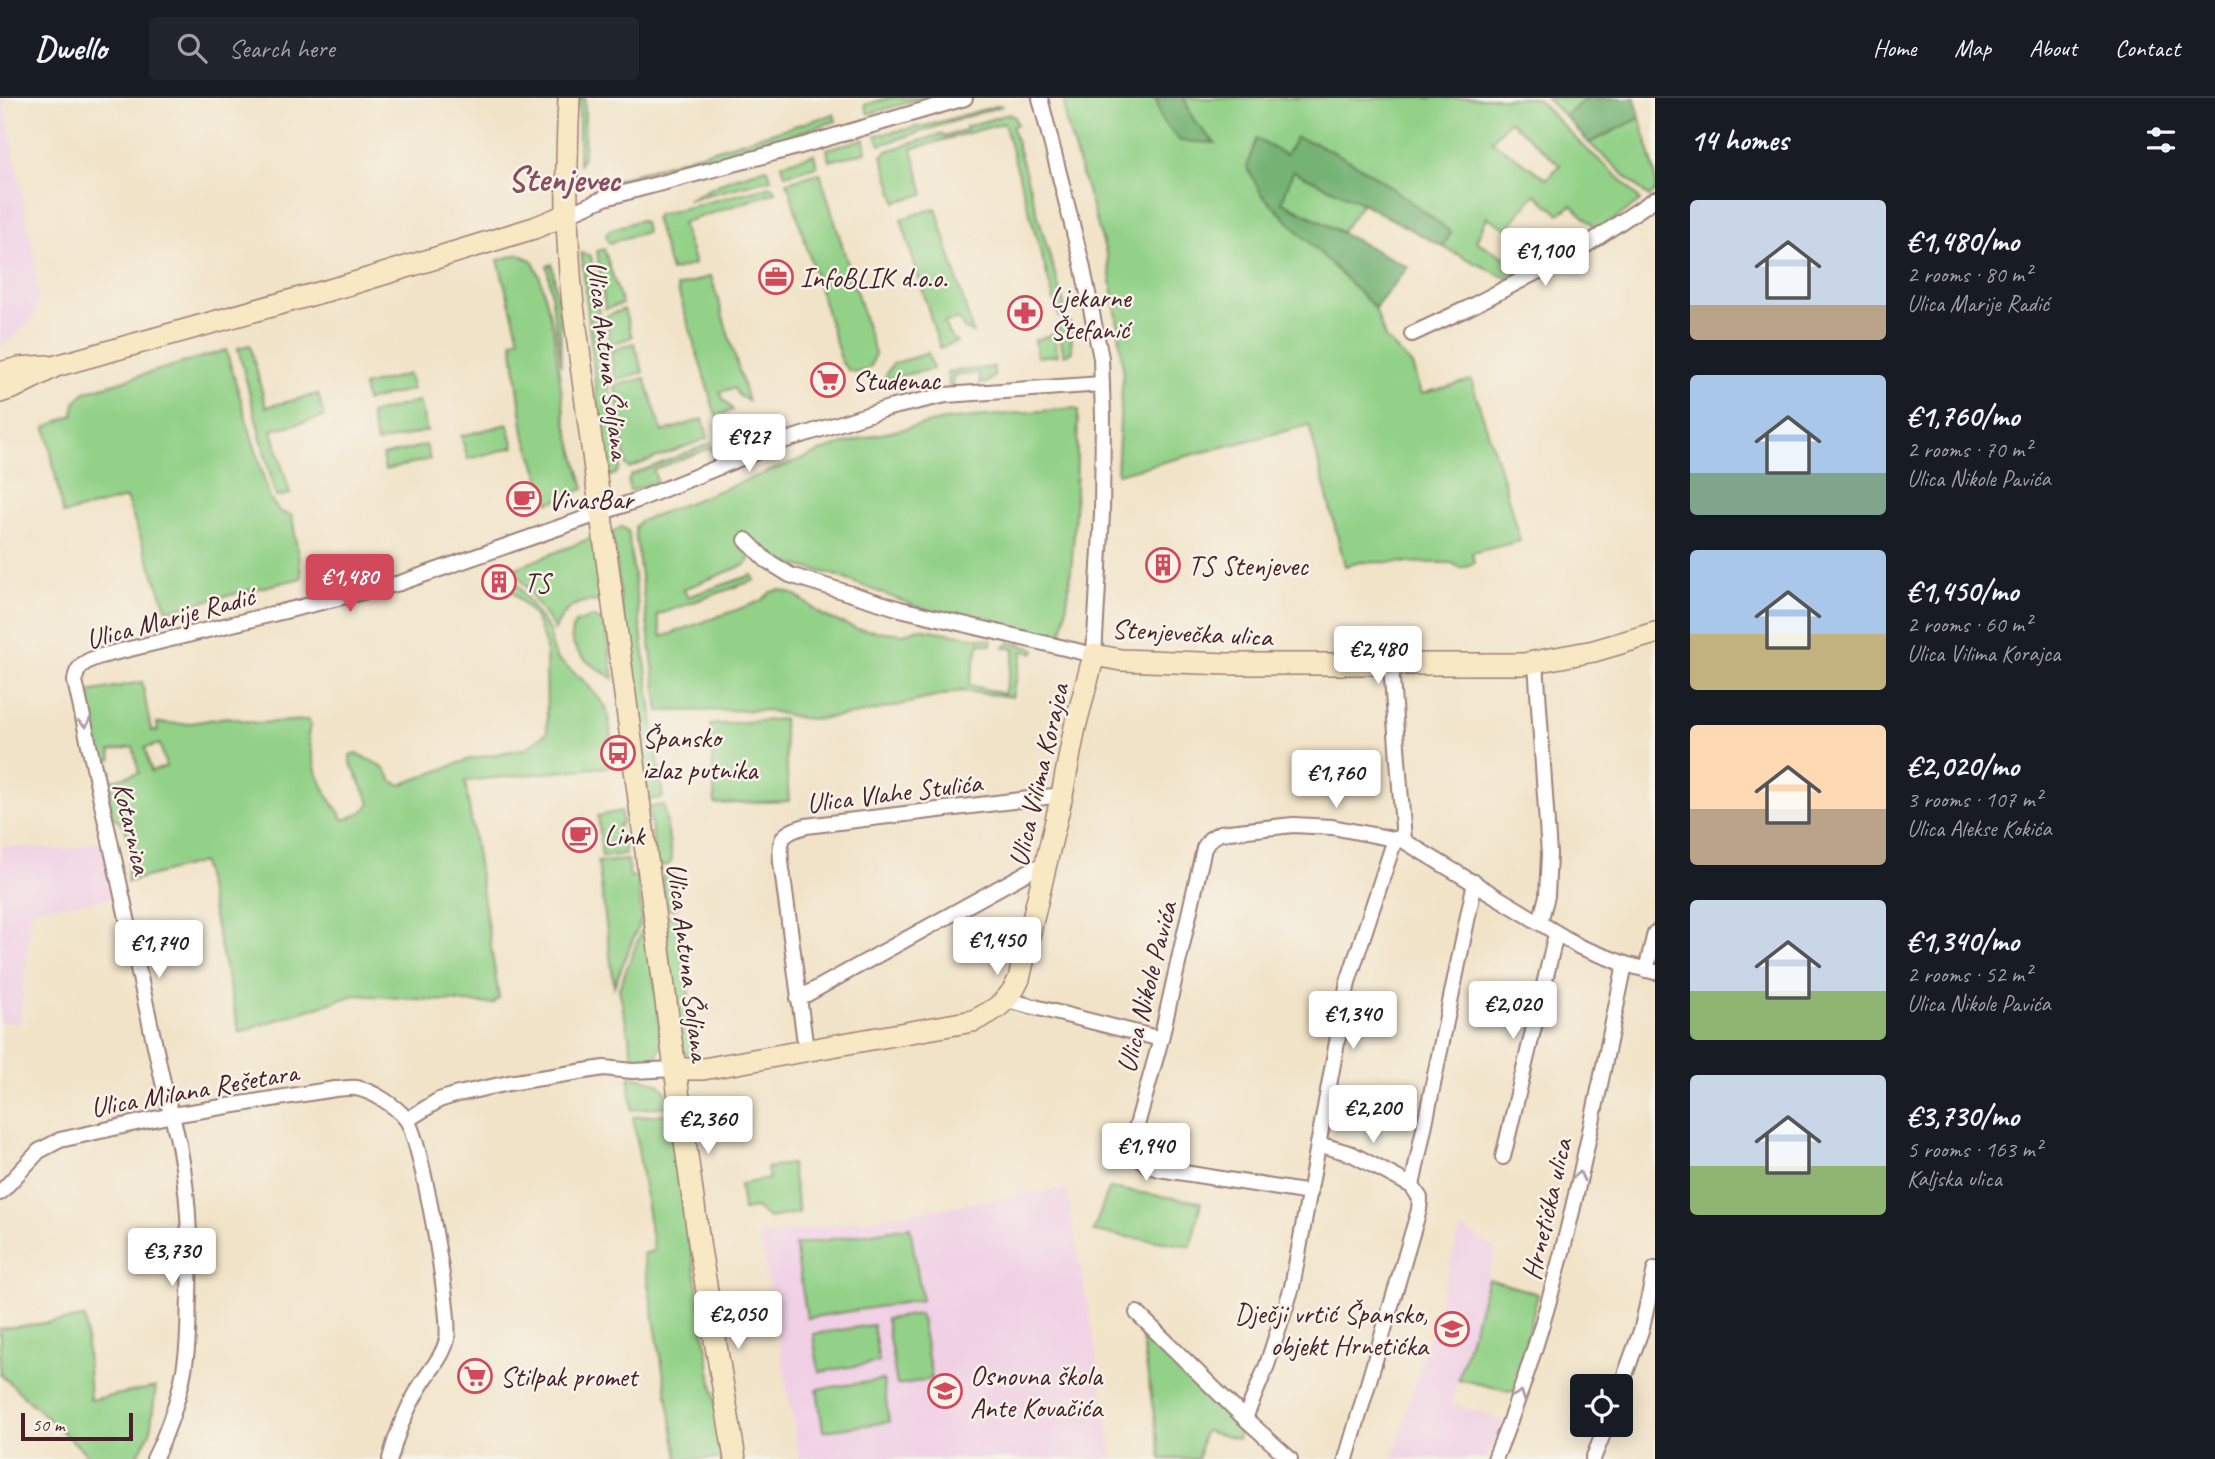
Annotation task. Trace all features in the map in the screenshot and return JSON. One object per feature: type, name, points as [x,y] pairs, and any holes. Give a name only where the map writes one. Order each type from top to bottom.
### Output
[{"type":"street","name":"Ulica Antuna Šoljana","points":[[569,98],[566,215],[573,305],[674,1069],[700,1249],[735,1459]]},
{"type":"street","points":[[0,392],[57,366],[355,283],[534,228],[605,198],[797,147],[965,98]]},
{"type":"street","name":"Ulica Vilima Korajca","points":[[1007,1000],[1019,979],[1075,727],[1094,655],[1102,514],[1101,358],[1082,264],[1040,98]]},
{"type":"street","points":[[1412,334],[1579,250],[1655,199]]},
{"type":"street","points":[[0,373],[19,368],[57,366]]},
{"type":"street","name":"Ulica Antuna Šoljana","points":[[601,513],[783,441],[889,408],[946,395],[1102,384]]},
{"type":"street","name":"Ulica Marije Radić","points":[[76,673],[83,664],[93,659],[400,583],[601,513]]},
{"type":"street","name":"Stenjevečka ulica","points":[[746,540],[766,560],[790,575],[909,612],[1121,660],[1391,665],[1536,663],[1594,651],[1655,633]]},
{"type":"street","points":[[1536,663],[1549,855],[1547,895],[1540,922]]},
{"type":"street","points":[[1244,1418],[1267,1365],[1289,1300],[1299,1259],[1348,982],[1400,840],[1391,665]]},
{"type":"street","name":"Kotarnica","points":[[76,673],[79,698],[166,1096],[183,1162],[190,1266],[186,1359],[167,1433],[154,1459]]},
{"type":"street","name":"Ulica Vlahe Stulića","points":[[806,1051],[780,848],[783,836],[789,831],[806,826],[1062,795]]},
{"type":"street","name":"Ulica Nikole Pavića","points":[[1310,1193],[1159,1169],[1142,1160],[1135,1149],[1135,1132],[1161,1039],[1204,849],[1210,839],[1220,833],[1293,825],[1332,827],[1400,840],[1475,882],[1580,947],[1651,971]]},
{"type":"street","points":[[798,999],[1035,868],[1046,866]]},
{"type":"street","points":[[1412,1186],[1475,882]]},
{"type":"street","points":[[1651,971],[1655,933]]},
{"type":"street","points":[[1503,1157],[1556,934]]},
{"type":"street","name":"Hrnetićka ulica","points":[[1495,1459],[1524,1384],[1552,1289],[1625,964]]},
{"type":"street","points":[[390,1459],[396,1435],[418,1390],[444,1349],[448,1335],[442,1278],[420,1157],[407,1120],[439,1100],[509,1083],[604,1068],[632,1071],[704,1069],[973,1021],[991,1013],[1007,1000],[1161,1039]]},
{"type":"street","name":"Ulica Milana Rešetara","points":[[0,1193],[39,1150],[60,1140],[172,1115],[356,1088],[384,1101],[407,1120]]},
{"type":"street","points":[[1318,1144],[1352,1154],[1412,1186],[1420,1198],[1419,1210],[1346,1459]]},
{"type":"street","points":[[1626,1374],[1642,1328],[1655,1269]]},
{"type":"street","points":[[1137,1313],[1290,1459]]},
{"type":"street","points":[[1593,1459],[1601,1437]]},
{"type":"shaded area","points":[[0,98],[3,98],[34,255],[38,298],[32,321],[0,347]]},
{"type":"shaded area","points":[[103,839],[116,898],[32,909],[20,1023],[0,1022],[0,846],[69,850]]},
{"type":"shaded area","name":"Osnovna škola Ante Kovačića","points":[[1066,1188],[1113,1459],[800,1459],[760,1236]]},
{"type":"shaded area","name":"Dječji vrtić Špansko, objekt Hrnetićka","points":[[1461,1227],[1496,1250],[1451,1403],[1504,1421],[1487,1459],[1393,1459]]},
{"type":"green space","points":[[579,98],[585,98],[584,154],[579,166]]},
{"type":"green space","points":[[888,98],[923,98],[868,114],[865,105]]},
{"type":"green space","points":[[1064,98],[1156,98],[1162,121],[1214,142],[1194,121],[1184,98],[1536,98],[1582,145],[1625,183],[1640,201],[1598,231],[1572,205],[1559,214],[1535,194],[1507,229],[1487,217],[1476,241],[1528,271],[1510,280],[1443,247],[1451,232],[1359,166],[1314,142],[1286,155],[1262,195],[1375,308],[1385,338],[1412,365],[1421,394],[1471,380],[1520,541],[1472,553],[1474,563],[1460,568],[1451,563],[1361,562],[1345,566],[1309,425],[1117,474],[1123,369],[1117,318],[1107,256],[1066,122]],"holes":[[[1509,120],[1560,165],[1547,179],[1492,141]]]},
{"type":"green space","points":[[1156,98],[1184,98],[1194,121],[1215,143],[1180,141],[1162,121]]},
{"type":"green space","points":[[1546,98],[1587,98],[1565,116]]},
{"type":"green space","points":[[1587,98],[1635,98],[1640,118],[1589,143],[1565,116]]},
{"type":"green space","points":[[1001,106],[880,145],[876,135],[933,124]]},
{"type":"green space","points":[[834,114],[836,121],[713,159],[669,165],[598,185]]},
{"type":"green space","points":[[1008,114],[1014,116],[1017,124],[1012,127],[1067,315],[1059,317],[1004,123],[912,149],[924,194],[896,202],[882,156],[887,151],[942,134],[944,137],[966,130],[965,127]]},
{"type":"green space","points":[[1640,118],[1655,174],[1655,191],[1649,197],[1589,143]]},
{"type":"green space","points":[[1296,137],[1358,165],[1451,232],[1443,247],[1362,203],[1293,171],[1282,202],[1408,267],[1375,308],[1262,195],[1247,167],[1256,139],[1286,155]]},
{"type":"green space","points":[[864,139],[866,152],[829,161],[827,149]]},
{"type":"green space","points":[[814,154],[817,166],[785,175],[782,164]]},
{"type":"green space","points":[[767,168],[771,179],[687,200],[728,180]]},
{"type":"green space","points":[[1293,170],[1362,203],[1342,232],[1282,202]]},
{"type":"green space","points":[[820,173],[875,353],[871,366],[861,373],[848,370],[842,363],[787,182]]},
{"type":"green space","points":[[771,186],[776,192],[682,223],[695,264],[671,271],[655,218],[657,215]]},
{"type":"green space","points":[[936,208],[973,333],[964,328],[959,319],[944,323],[957,342],[940,348],[901,219]]},
{"type":"green space","points":[[640,220],[644,222],[646,232],[609,243],[606,235],[609,230]]},
{"type":"green space","points":[[604,249],[622,304],[605,309],[597,251]]},
{"type":"green space","points":[[581,253],[591,256],[620,467],[616,474],[605,478],[588,309]]},
{"type":"green space","points":[[519,254],[533,261],[540,277],[553,328],[565,419],[584,489],[549,503],[524,433],[512,341],[519,338],[498,260]]},
{"type":"green space","points":[[552,264],[560,316],[561,366],[547,266]]},
{"type":"green space","points":[[711,276],[748,401],[738,395],[734,388],[720,392],[733,410],[716,416],[677,287]]},
{"type":"green space","points":[[624,309],[632,337],[610,345],[606,316]]},
{"type":"green space","points":[[1070,322],[1072,352],[1064,355],[1057,326]]},
{"type":"green space","points":[[1054,334],[1058,355],[1037,357],[1035,340]]},
{"type":"green space","points":[[634,343],[643,372],[615,381],[611,351]]},
{"type":"green space","points":[[250,345],[266,407],[318,394],[324,417],[272,430],[290,494],[276,497],[238,348]]},
{"type":"green space","points":[[226,350],[270,499],[279,511],[292,516],[302,578],[167,610],[126,498],[63,514],[46,427],[73,415],[75,403],[85,392]]},
{"type":"green space","points":[[928,353],[933,369],[884,379],[892,364]]},
{"type":"green space","points":[[994,367],[994,376],[987,383],[980,384],[979,373],[953,376],[954,387],[950,388],[947,372]]},
{"type":"green space","points":[[409,374],[413,389],[366,401],[363,386]]},
{"type":"green space","points":[[645,378],[662,432],[703,419],[708,438],[629,468],[626,465],[615,386]]},
{"type":"green space","points":[[419,401],[427,431],[377,443],[370,414]]},
{"type":"green space","points":[[1073,408],[1078,411],[1074,526],[1070,583],[1061,639],[936,614],[835,575],[784,562],[766,551],[748,548],[750,557],[747,564],[684,589],[687,597],[752,575],[755,580],[657,615],[662,637],[761,601],[771,592],[781,590],[795,595],[824,616],[857,629],[904,634],[918,628],[992,640],[991,645],[979,643],[969,685],[1004,694],[1015,649],[1004,647],[1011,642],[1035,649],[1034,653],[1023,651],[1012,697],[961,691],[860,714],[818,719],[766,710],[659,711],[636,539],[635,527],[640,521],[830,448],[876,435],[944,420]]},
{"type":"green space","points":[[508,424],[514,447],[468,459],[461,436]]},
{"type":"green space","points":[[711,443],[717,457],[715,458],[710,448],[653,470],[657,481],[630,491],[628,482],[631,475]]},
{"type":"green space","points":[[426,445],[430,459],[385,470],[382,456]]},
{"type":"green space","points":[[622,527],[628,531],[663,798],[647,800],[612,532]]},
{"type":"green space","points":[[594,537],[605,603],[588,601],[574,605],[563,615],[555,630],[514,569]]},
{"type":"green space","points":[[508,571],[550,632],[551,646],[556,658],[585,682],[606,707],[612,739],[607,740],[609,755],[613,755],[615,766],[465,781],[499,998],[493,1004],[355,995],[239,1032],[202,862],[127,882],[130,851],[125,827],[113,817],[105,782],[139,773],[133,747],[110,751],[112,759],[107,761],[112,772],[103,774],[88,692],[142,682],[151,731],[158,731],[157,723],[185,724],[227,717],[256,723],[309,720],[311,726],[308,734],[316,771],[326,793],[344,820],[362,811],[370,802],[350,762],[350,755],[355,753],[377,764],[386,771],[392,781],[400,785],[470,759],[527,748],[547,732],[546,646],[535,616],[508,587],[502,573]],"holes":[[[160,744],[166,767],[151,771],[145,748]]]},
{"type":"green space","points":[[593,617],[605,623],[614,679],[589,663],[572,641],[575,623]]},
{"type":"green space","points":[[783,719],[789,801],[715,804],[710,725]]},
{"type":"green space","points":[[664,805],[672,860],[668,865],[656,867],[649,807]]},
{"type":"green space","points":[[621,811],[622,824],[618,825],[620,840],[624,840],[625,854],[602,857],[598,816]]},
{"type":"green space","points":[[628,860],[630,877],[637,876],[642,917],[614,986],[598,862]]},
{"type":"green space","points":[[666,872],[673,873],[678,906],[674,909],[667,909],[665,905],[662,877]]},
{"type":"green space","points":[[677,914],[697,1060],[681,1049],[663,917]]},
{"type":"green space","points":[[646,920],[662,1044],[652,1059],[634,1062],[619,988]]},
{"type":"green space","points":[[631,1076],[651,1080],[661,1086],[671,1103],[668,1106],[632,1110]]},
{"type":"green space","points":[[670,1114],[724,1459],[678,1459],[643,1254],[654,1251],[633,1117]]},
{"type":"green space","points":[[791,1164],[799,1213],[769,1218],[755,1208],[743,1210],[740,1184],[769,1179],[767,1168]]},
{"type":"green space","points":[[1109,1188],[1201,1202],[1191,1246],[1093,1232]]},
{"type":"green space","points":[[910,1227],[922,1300],[807,1318],[795,1245]]},
{"type":"green space","points":[[1488,1279],[1538,1294],[1514,1392],[1458,1379]]},
{"type":"green space","points":[[920,1314],[932,1379],[897,1385],[886,1319]]},
{"type":"green space","points":[[85,1318],[90,1400],[156,1387],[150,1433],[136,1458],[92,1459],[0,1374],[0,1329]]},
{"type":"green space","points":[[873,1325],[879,1362],[819,1372],[813,1334]]},
{"type":"green space","points":[[1141,1332],[1149,1334],[1240,1426],[1238,1439],[1204,1431],[1198,1459],[1161,1459]]},
{"type":"green space","points":[[883,1380],[889,1422],[823,1431],[817,1389]]},
{"type":"place","name":"InfoBLIK d.o.o.","points":[[776,277]]},
{"type":"place","name":"Ljekarne Štefanić","points":[[1025,313]]},
{"type":"place","name":"Studenac","points":[[828,380]]},
{"type":"place","name":"VivasBar","points":[[524,499]]},
{"type":"place","name":"TS Stenjevec","points":[[1163,565]]},
{"type":"place","name":"TS","points":[[499,582]]},
{"type":"place","name":"Špansko izlaz putnika","points":[[618,753]]},
{"type":"place","name":"Link","points":[[580,835]]},
{"type":"place","name":"Dječji vrtić Špansko, objekt Hrnetićka","points":[[1452,1329]]},
{"type":"place","name":"Stilpak promet","points":[[475,1376]]},
{"type":"place","name":"Osnovna škola Ante Kovačića","points":[[945,1391]]},
{"type":"district","name":"Stenjevec","points":[[564,179]]}]
